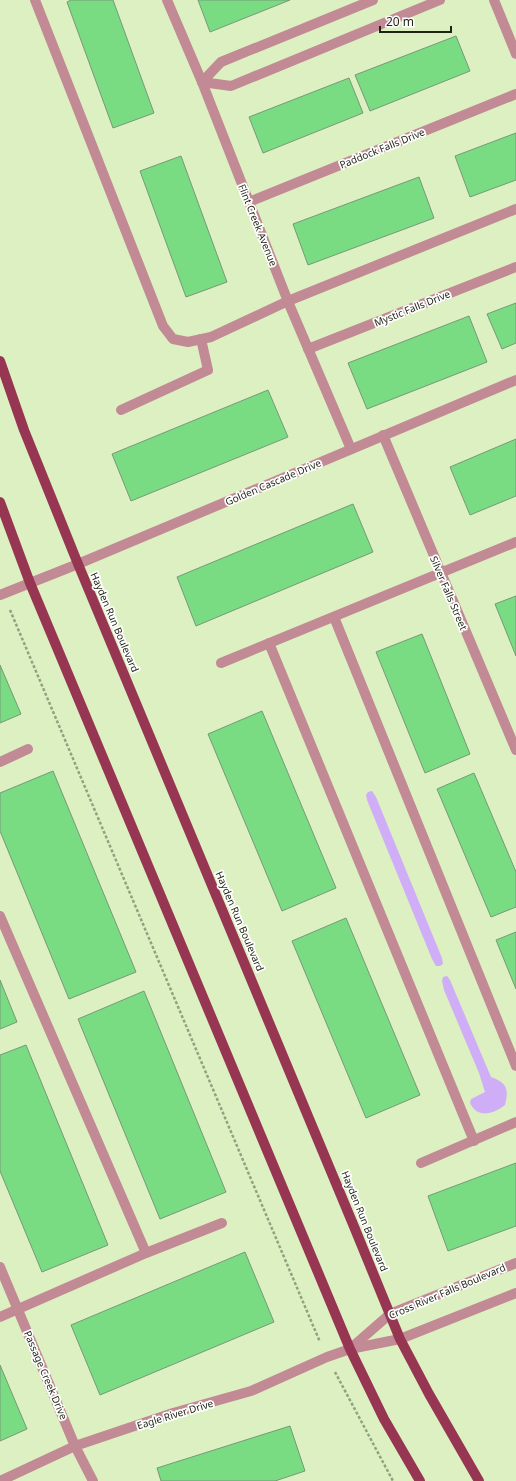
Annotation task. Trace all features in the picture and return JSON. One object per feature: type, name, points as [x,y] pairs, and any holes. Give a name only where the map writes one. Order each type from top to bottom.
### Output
[{"type":"main road","name":"Hayden Run Boulevard","points":[[0,361],[24,430],[78,564],[337,1185],[400,1340],[479,1481]]},
{"type":"main road","points":[[0,502],[30,583],[350,1349],[384,1419],[420,1481]]},
{"type":"street","points":[[35,0],[163,326],[173,338],[188,342],[211,337],[288,301],[516,209]]},
{"type":"street","name":"Flint Creek Avenue","points":[[167,0],[202,82],[288,301],[351,448]]},
{"type":"street","points":[[202,82],[220,62],[374,0]]},
{"type":"street","points":[[202,82],[232,86],[440,0]]},
{"type":"street","points":[[494,0],[516,54]]},
{"type":"street","name":"Paddock Falls Drive","points":[[249,202],[516,94]]},
{"type":"street","name":"Mystic Falls Drive","points":[[308,349],[516,267]]},
{"type":"street","points":[[121,410],[208,370],[202,339]]},
{"type":"street","name":"Golden Cascade Drive","points":[[1,594],[78,564],[351,448],[516,380]]},
{"type":"street","name":"Silver Falls Street","points":[[383,435],[516,750]]},
{"type":"street","points":[[221,663],[516,542]]},
{"type":"street","points":[[334,617],[516,1066]]},
{"type":"street","points":[[269,643],[474,1141]]},
{"type":"street","points":[[0,762],[28,749]]},
{"type":"street","points":[[0,916],[146,1254]]},
{"type":"street","points":[[421,1163],[516,1122]]},
{"type":"street","points":[[0,1317],[222,1223]]},
{"type":"street","name":"Cross River Falls Boulevard","points":[[350,1349],[390,1314],[516,1262]]},
{"type":"street","name":"Passage Creek Drive","points":[[0,1267],[76,1446],[93,1481]]},
{"type":"street","points":[[350,1349],[400,1340],[516,1293]]},
{"type":"street","name":"Eagle River Drive","points":[[0,1481],[76,1446],[173,1413],[251,1391],[327,1357],[350,1349]]},
{"type":"path","points":[[1,594],[327,1357],[393,1481]]},
{"type":"shaded area","points":[[372,791],[376,797],[442,958],[443,964],[440,966],[436,966],[432,959],[367,800],[366,795],[368,792]]},
{"type":"shaded area","points":[[447,976],[491,1077],[504,1084],[507,1090],[505,1105],[491,1113],[481,1113],[473,1108],[470,1103],[471,1099],[485,1092],[479,1073],[444,990],[442,981],[443,977]]},
{"type":"building","points":[[71,0],[113,0],[154,113],[113,128],[67,2]]},
{"type":"building","points":[[198,0],[290,0],[210,32]]},
{"type":"building","points":[[456,36],[470,71],[370,111],[355,75]]},
{"type":"building","points":[[349,78],[363,113],[263,153],[249,117]]},
{"type":"building","points":[[516,133],[516,180],[470,197],[455,156]]},
{"type":"building","points":[[181,156],[227,282],[186,297],[140,171]]},
{"type":"building","points":[[419,177],[434,218],[308,265],[293,224]]},
{"type":"building","points":[[516,303],[516,343],[502,349],[487,314]]},
{"type":"building","points":[[469,316],[487,362],[367,409],[348,363]]},
{"type":"building","points":[[268,390],[288,437],[131,501],[112,454]]},
{"type":"building","points":[[516,439],[516,496],[470,515],[450,467]]},
{"type":"building","points":[[353,504],[373,552],[196,626],[177,577]]},
{"type":"building","points":[[516,596],[516,656],[495,604]]},
{"type":"building","points":[[422,634],[470,754],[425,773],[376,652]]},
{"type":"building","points":[[0,665],[21,714],[0,723]]},
{"type":"building","points":[[262,711],[336,888],[282,911],[208,734]]},
{"type":"building","points":[[53,771],[136,972],[69,999],[0,831],[0,793]]},
{"type":"building","points":[[474,773],[516,872],[516,907],[491,917],[437,789]]},
{"type":"building","points":[[346,918],[420,1095],[366,1118],[292,941]]},
{"type":"building","points":[[516,932],[516,989],[496,940]]},
{"type":"building","points":[[0,980],[17,1022],[0,1029]]},
{"type":"building","points":[[144,991],[226,1192],[160,1219],[78,1019]]},
{"type":"building","points":[[26,1045],[108,1245],[42,1272],[0,1171],[0,1055]]},
{"type":"building","points":[[516,1163],[516,1226],[448,1251],[428,1196]]},
{"type":"building","points":[[245,1252],[274,1322],[100,1395],[71,1325]]},
{"type":"building","points":[[0,1365],[27,1429],[0,1441]]},
{"type":"building","points":[[290,1426],[305,1471],[275,1481],[161,1481],[157,1468]]}]
